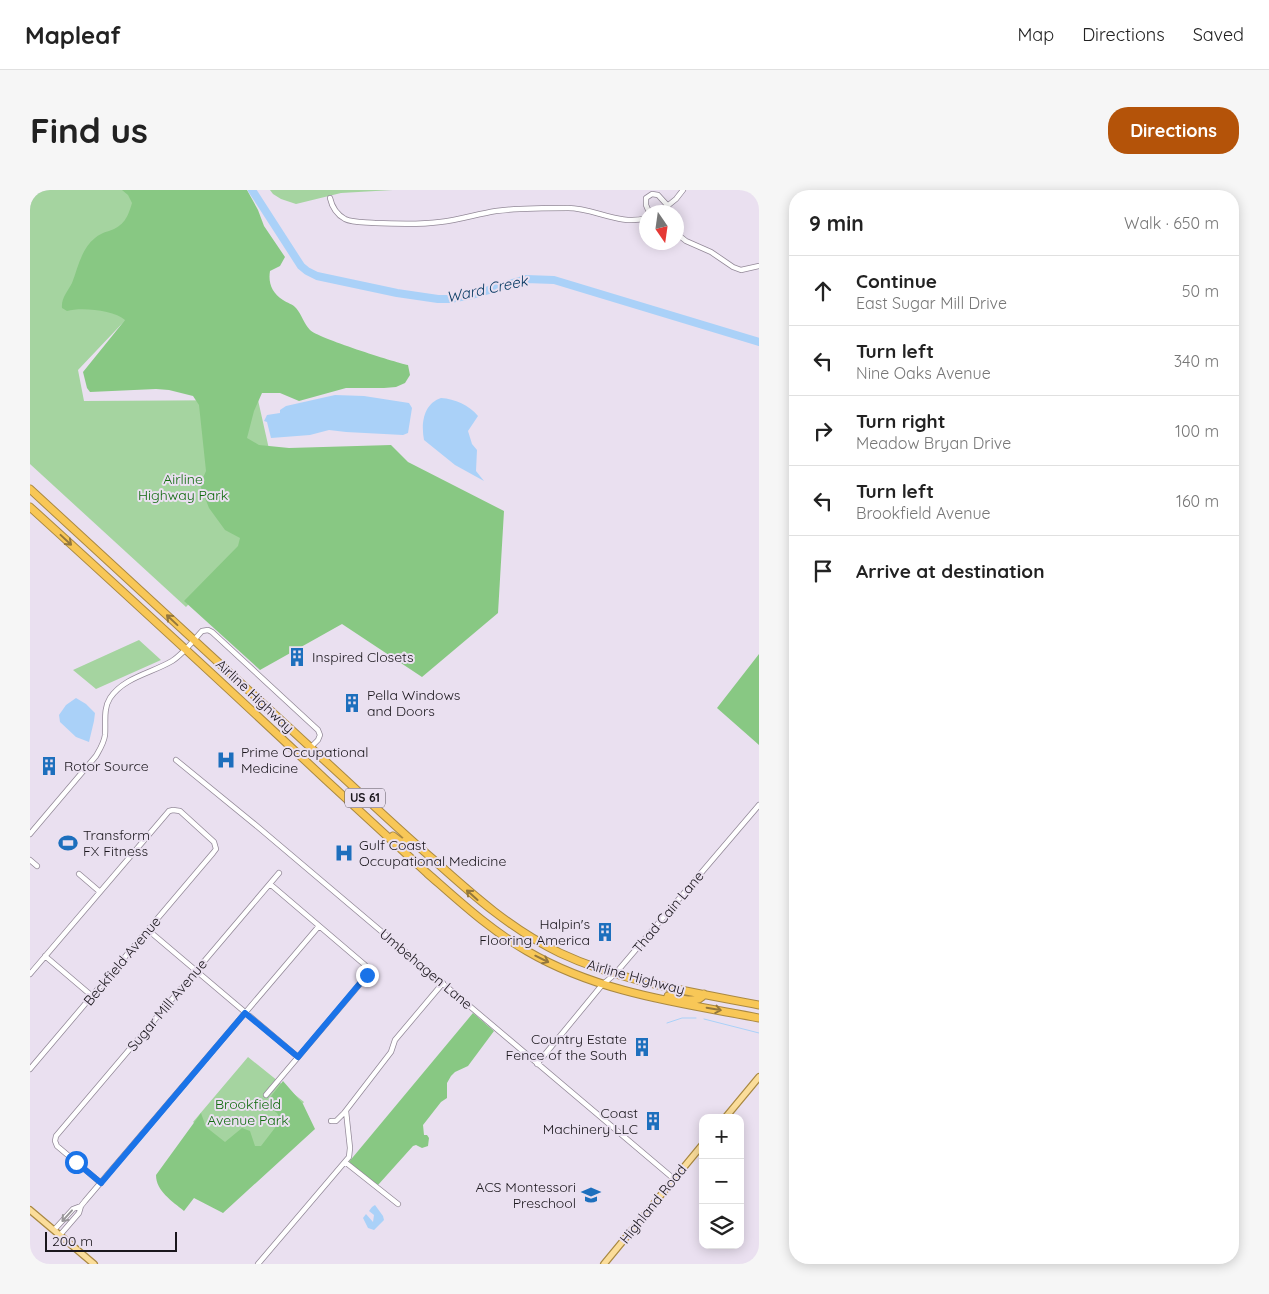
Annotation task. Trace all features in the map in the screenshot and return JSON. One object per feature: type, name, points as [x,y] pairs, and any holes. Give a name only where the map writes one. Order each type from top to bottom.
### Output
[{"type":"highway","name":"Airline Highway","points":[[30,489],[479,901],[530,937],[560,953],[615,974],[759,1005]]},
{"type":"highway","name":"Airline Highway","points":[[30,508],[463,905],[496,931],[528,952],[602,985],[623,991],[758,1018]]},
{"type":"highway","points":[[52,527],[61,518]]},
{"type":"highway","points":[[328,781],[353,799],[399,841],[404,843],[409,838]]},
{"type":"highway","points":[[623,991],[692,1000],[700,999],[704,994]]},
{"type":"main road","points":[[728,1114],[759,1077]]},
{"type":"main road","name":"Highland Road","points":[[604,1264],[699,1149]]},
{"type":"main road","points":[[30,1210],[94,1264]]},
{"type":"street","points":[[669,205],[683,190]]},
{"type":"street","points":[[646,205],[646,198],[652,194],[658,195],[667,205]]},
{"type":"street","points":[[330,198],[334,210],[339,215],[346,219],[361,222],[392,224],[439,222],[496,211],[550,208],[574,208],[627,220],[639,220]]},
{"type":"street","points":[[684,239],[711,252],[733,267],[741,270],[759,266]]},
{"type":"street","points":[[30,834],[96,756],[103,745],[106,709],[109,699],[117,689],[126,682],[174,660],[205,630],[212,632],[318,730],[320,735],[318,740],[310,747]]},
{"type":"street","name":"Umbehagen Lane","points":[[176,760],[258,827],[674,1179]]},
{"type":"street","name":"Thad Cain Lane","points":[[537,1064],[602,985],[615,974],[759,805]]},
{"type":"street","name":"Beckfield Avenue","points":[[30,1069],[213,853],[216,845],[212,838],[180,812],[169,811],[100,892]]},
{"type":"street","points":[[30,860],[37,866]]},
{"type":"street","name":"Sugar Mill Avenue","points":[[101,1183],[57,1146],[55,1138],[279,873]]},
{"type":"street","points":[[30,974],[100,892],[79,874]]},
{"type":"street","points":[[266,1095],[367,975],[368,971],[365,965],[270,884]]},
{"type":"street","points":[[60,1235],[79,1212],[81,1206],[319,926]]},
{"type":"street","points":[[148,930],[298,1057]]},
{"type":"street","points":[[45,956],[92,996]]},
{"type":"street","points":[[331,1120],[336,1121],[346,1111],[391,1052],[395,1040],[443,983]]},
{"type":"street","points":[[258,1264],[348,1157],[350,1148],[346,1111]]},
{"type":"street","points":[[345,1162],[398,1204]]},
{"type":"street","points":[[54,1230],[73,1209],[81,1206]]},
{"type":"green space","name":"Airline Highway Park","points":[[30,190],[240,190],[244,195],[78,370],[84,401],[258,400],[282,507],[186,607],[30,464]]},
{"type":"green space","points":[[122,190],[247,190],[264,226],[285,257],[280,266],[270,271],[270,284],[276,294],[295,307],[308,328],[316,334],[408,365],[410,375],[405,383],[396,387],[346,388],[299,401],[280,393],[262,393],[254,411],[247,438],[259,445],[289,448],[391,445],[408,462],[504,511],[498,613],[422,677],[342,624],[260,670],[184,601],[238,546],[240,538],[225,530],[209,508],[200,485],[206,471],[199,405],[193,396],[169,390],[90,392],[87,388],[83,372],[125,320],[106,312],[89,309],[67,311],[62,308],[64,298],[72,283],[80,259],[90,242],[122,224],[127,217],[132,203],[128,195]]},
{"type":"green space","points":[[270,190],[393,190],[341,193],[296,204],[281,199]]},
{"type":"green space","points":[[139,640],[161,660],[96,689],[73,670]]},
{"type":"green space","points":[[759,654],[759,745],[717,708]]},
{"type":"green space","points":[[473,1013],[494,1031],[468,1066],[451,1076],[447,1083],[447,1098],[441,1102],[423,1125],[424,1135],[427,1135],[429,1138],[428,1146],[422,1148],[416,1145],[413,1146],[378,1185],[348,1163]]},
{"type":"green space","name":"Brookfield Avenue Park","points":[[248,1057],[304,1102],[249,1167],[193,1122]]},
{"type":"green space","points":[[283,1081],[303,1104],[315,1129],[223,1213],[194,1198],[184,1211],[165,1195],[159,1186],[156,1175],[201,1113],[206,1127],[225,1142],[242,1128],[250,1131],[255,1146],[261,1146],[281,1120],[277,1113],[267,1106],[272,1095]]},
{"type":"water","points":[[335,395],[364,396],[409,403],[412,408],[408,433],[403,435],[329,430],[310,435],[271,438],[267,422],[264,421],[267,415],[280,413],[280,410],[286,406]]},
{"type":"water","points":[[441,398],[461,403],[478,416],[468,431],[472,444],[477,450],[476,471],[484,481],[455,465],[424,440],[423,421],[427,410],[430,405]]},
{"type":"water","points":[[76,698],[95,713],[89,742],[76,737],[60,722],[59,715],[66,705]]},
{"type":"water","points":[[375,1205],[384,1220],[374,1230],[368,1228],[363,1218],[366,1214],[373,1222],[374,1215],[369,1211]]},
{"type":"waterway","name":"Ward Creek","points":[[252,190],[301,266],[317,276],[397,293],[438,299],[472,295],[526,279],[554,280],[759,342]]},
{"type":"waterway","points":[[667,1023],[682,1018],[696,1018]]},
{"type":"waterway","points":[[704,1019],[759,1033]]},
{"type":"place","name":"Inspired Closets","points":[[297,657]]},
{"type":"place","name":"Pella Windows and Doors","points":[[352,703]]},
{"type":"place","name":"Prime Occupational Medicine","points":[[226,760]]},
{"type":"place","name":"Rotor Source","points":[[49,766]]},
{"type":"place","name":"Transform FX Fitness","points":[[68,843]]},
{"type":"place","name":"Gulf Coast Occupational Medicine","points":[[344,853]]},
{"type":"place","name":"Halpin's Flooring America","points":[[605,932]]},
{"type":"place","name":"Country Estate Fence of the South","points":[[642,1047]]},
{"type":"place","name":"Coast Machinery LLC","points":[[653,1121]]},
{"type":"place","name":"ACS Montessori Preschool","points":[[591,1195]]},
{"type":"route","points":[[76,1162],[101,1183],[245,1013],[298,1057],[367,975]]}]
